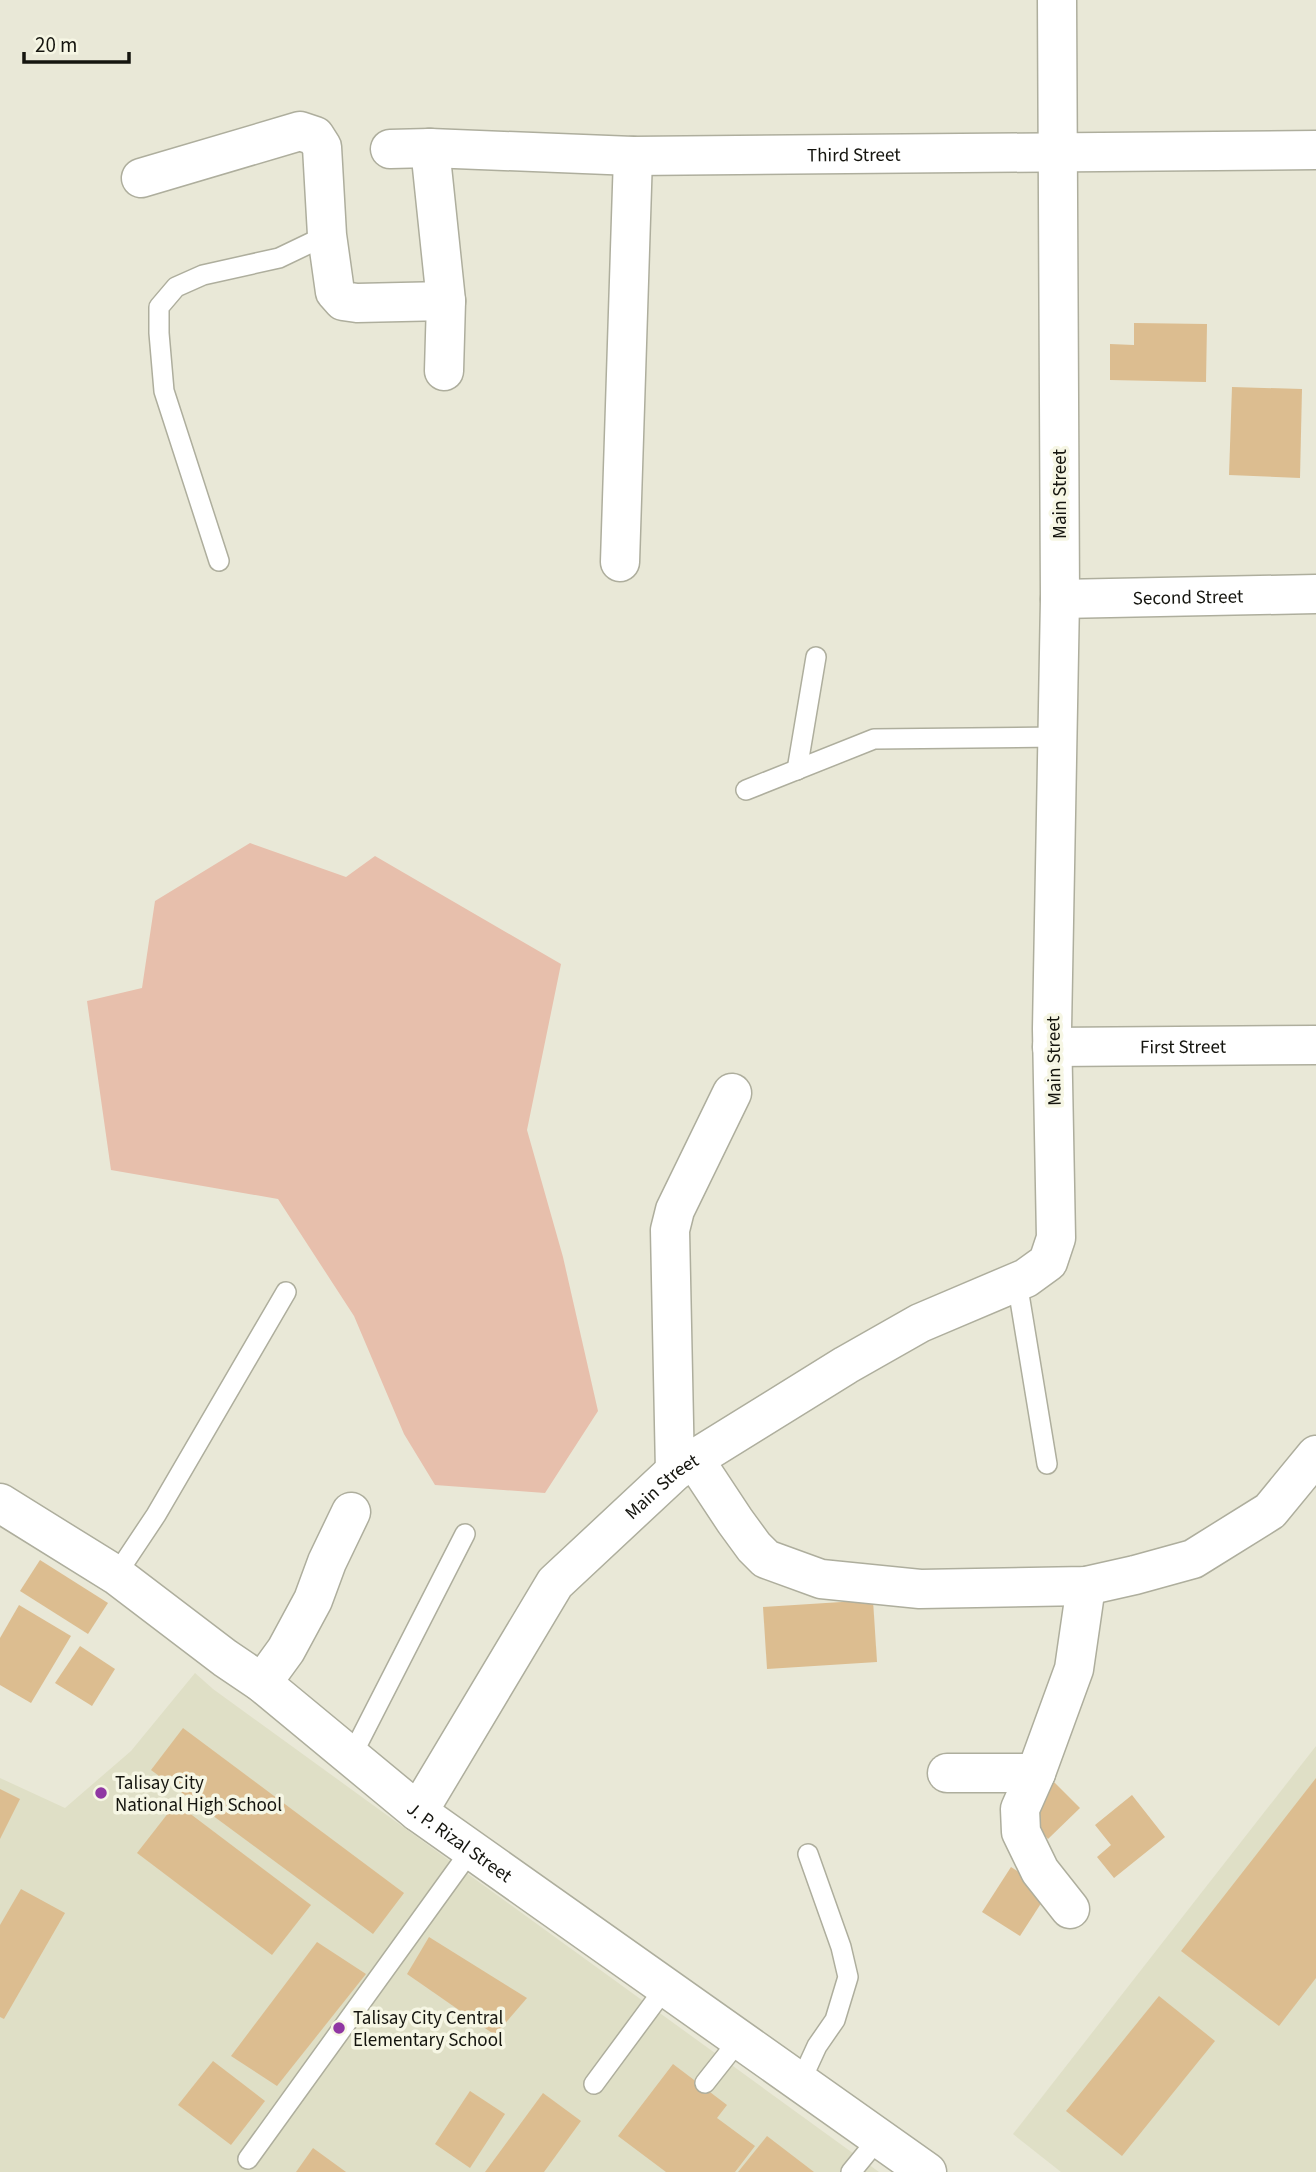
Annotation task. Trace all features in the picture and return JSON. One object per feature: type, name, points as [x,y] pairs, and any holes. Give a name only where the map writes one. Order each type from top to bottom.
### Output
[{"type":"street","name":"Main Street","points":[[418,1812],[555,1583],[685,1465],[846,1365],[920,1323],[1017,1282],[1048,1262],[1056,1238],[1052,1047],[1060,599],[1057,0]]},
{"type":"street","points":[[141,178],[300,131],[315,136],[322,147],[327,235],[335,292],[343,301],[446,301]]},
{"type":"street","name":"Third Street","points":[[390,149],[430,148],[634,156],[1316,150]]},
{"type":"street","points":[[430,148],[446,301],[444,371]]},
{"type":"street","points":[[620,562],[634,156]]},
{"type":"street","name":"Second Street","points":[[1060,599],[1316,594]]},
{"type":"street","name":"First Street","points":[[1052,1047],[1316,1045]]},
{"type":"street","points":[[732,1093],[675,1210],[670,1230],[685,1465],[766,1559],[821,1579],[920,1589],[1086,1586],[1192,1559],[1270,1511],[1316,1455]]},
{"type":"street","name":"J. P. Rizal Street","points":[[0,1503],[116,1575],[262,1683],[418,1812],[927,2172]]},
{"type":"street","points":[[262,1683],[286,1650],[313,1600],[327,1562],[351,1512]]},
{"type":"street","points":[[1070,1909],[1040,1871],[1021,1832],[1020,1809],[1074,1669],[1086,1586]]},
{"type":"street","points":[[947,1773],[1036,1773]]},
{"type":"lane","points":[[219,561],[164,391],[159,307],[176,287],[202,275],[279,258],[327,235]]},
{"type":"lane","points":[[797,770],[816,657]]},
{"type":"lane","points":[[746,790],[874,739],[1058,737]]},
{"type":"lane","points":[[1017,1282],[1047,1464]]},
{"type":"lane","points":[[116,1575],[156,1515],[286,1292]]},
{"type":"lane","points":[[351,1757],[465,1534]]},
{"type":"lane","points":[[248,2159],[471,1850]]},
{"type":"lane","points":[[800,2083],[817,2046],[835,2020],[848,1977],[841,1947],[808,1854]]},
{"type":"lane","points":[[594,2084],[665,1988]]},
{"type":"lane","points":[[705,2083],[739,2040]]},
{"type":"lane","points":[[851,2172],[878,2138]]},
{"type":"shaded area","points":[[250,843],[346,877],[375,856],[561,964],[527,1130],[563,1257],[598,1411],[545,1493],[435,1485],[404,1434],[354,1316],[278,1199],[111,1170],[87,1001],[142,988],[155,901]]},
{"type":"shaded area","name":"Talisay City Central Elementary School","points":[[195,1673],[213,1689],[879,2172],[0,2172],[0,1778],[65,1808],[131,1751]]},
{"type":"shaded area","points":[[1316,1746],[1316,2172],[1061,2172],[1013,2134]]},
{"type":"building","points":[[1134,323],[1207,324],[1206,382],[1110,380],[1110,344],[1134,345]]},
{"type":"building","points":[[1232,387],[1302,389],[1300,478],[1229,475]]},
{"type":"building","points":[[40,1560],[108,1603],[88,1634],[20,1591]]},
{"type":"building","points":[[873,1600],[877,1662],[767,1669],[763,1607]]},
{"type":"building","points":[[19,1605],[71,1636],[31,1703],[0,1685],[0,1638]]},
{"type":"building","points":[[80,1646],[115,1669],[92,1706],[55,1683]]},
{"type":"building","points":[[183,1728],[404,1893],[373,1934],[151,1770]]},
{"type":"building","points":[[1316,1778],[1316,1978],[1279,2026],[1181,1951]]},
{"type":"building","points":[[1053,1781],[1080,1808],[1048,1839],[1021,1810]]},
{"type":"building","points":[[0,1789],[20,1799],[0,1839]]},
{"type":"building","points":[[1132,1795],[1165,1837],[1114,1878],[1097,1857],[1111,1845],[1095,1825]]},
{"type":"building","points":[[176,1803],[311,1905],[272,1955],[137,1853]]},
{"type":"building","points":[[1011,1867],[1049,1891],[1020,1936],[982,1912]]},
{"type":"building","points":[[21,1889],[65,1913],[4,2019],[0,2017],[0,1925]]},
{"type":"building","points":[[429,1937],[527,1998],[495,2035],[407,1974]]},
{"type":"building","points":[[317,1942],[366,1974],[277,2086],[231,2056]]},
{"type":"building","points":[[1159,1996],[1215,2041],[1122,2156],[1066,2111]]},
{"type":"building","points":[[213,2061],[265,2101],[231,2145],[178,2105]]},
{"type":"building","points":[[673,2064],[727,2105],[717,2118],[755,2146],[735,2172],[666,2172],[618,2136]]},
{"type":"building","points":[[470,2091],[505,2114],[470,2168],[435,2144]]},
{"type":"building","points":[[543,2093],[581,2121],[544,2172],[485,2172]]},
{"type":"building","points":[[767,2136],[814,2172],[738,2172]]},
{"type":"building","points":[[313,2148],[346,2172],[296,2172]]},
{"type":"place","name":"Talisay City National High School","points":[[101,1793]]},
{"type":"place","name":"Talisay City Central Elementary School","points":[[339,2028]]}]
